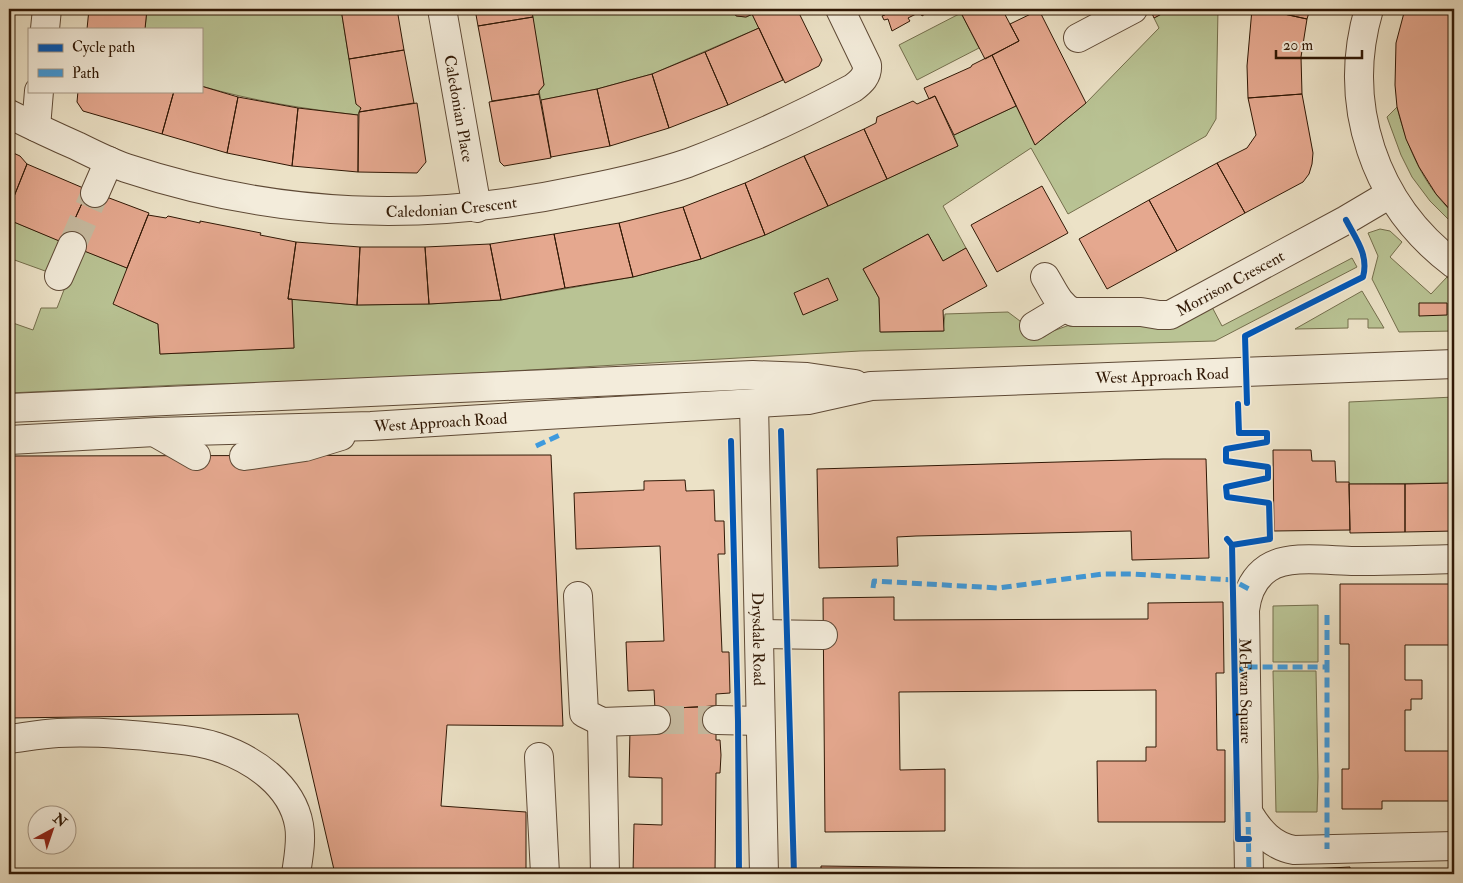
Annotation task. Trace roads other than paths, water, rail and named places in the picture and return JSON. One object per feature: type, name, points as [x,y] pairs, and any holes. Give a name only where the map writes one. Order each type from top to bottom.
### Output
[{"type":"street","points":[[45,28],[47,9]]},
{"type":"street","name":"Caledonian Place","points":[[442,9],[477,208]]},
{"type":"street","name":"Caledonian Crescent","points":[[9,114],[109,161],[160,179],[236,197],[281,205],[386,211],[477,208],[613,184],[661,171],[705,156],[793,118],[853,88],[860,83],[867,72],[865,59],[840,9]]},
{"type":"street","points":[[1078,38],[1133,9]]},
{"type":"street","points":[[1369,9],[1362,36],[1359,60],[1360,106],[1368,143],[1390,194],[1415,227],[1454,264]]},
{"type":"street","points":[[36,127],[39,92]]},
{"type":"street","points":[[95,193],[109,161]]},
{"type":"street","name":"Morrison Crescent","points":[[1064,308],[1077,313],[1141,312],[1170,315],[1346,220],[1390,194]]},
{"type":"street","points":[[59,276],[72,246]]},
{"type":"street","points":[[1034,326],[1064,308],[1045,277]]},
{"type":"street","name":"West Approach Road","points":[[9,408],[753,375],[807,377],[872,386],[1454,364]]},
{"type":"street","name":"West Approach Road","points":[[9,440],[154,432],[371,426],[546,414],[754,404],[808,400],[872,386]]},
{"type":"street","name":"Drysdale Road","points":[[754,404],[764,874]]},
{"type":"street","points":[[244,456],[305,448],[371,426]]},
{"type":"street","points":[[154,432],[196,456]]},
{"type":"street","name":"McEwan Square","points":[[1249,874],[1245,610],[1250,589],[1261,573],[1281,562],[1308,560],[1454,559]]},
{"type":"street","points":[[578,596],[584,713],[602,722],[656,720]]},
{"type":"street","points":[[759,634],[823,635]]},
{"type":"street","points":[[716,720],[760,721]]},
{"type":"street","points":[[602,722],[605,874]]},
{"type":"street","points":[[9,739],[58,733],[106,733],[191,741],[216,747],[236,755],[259,767],[276,782],[288,797],[295,810],[300,826],[300,846],[296,874]]},
{"type":"street","points":[[539,757],[544,874]]},
{"type":"street","points":[[1248,812],[1262,833],[1276,844],[1294,850],[1454,846]]},
{"type":"tunnel","points":[[72,246],[95,193]]},
{"type":"tunnel","points":[[656,720],[717,720]]}]
